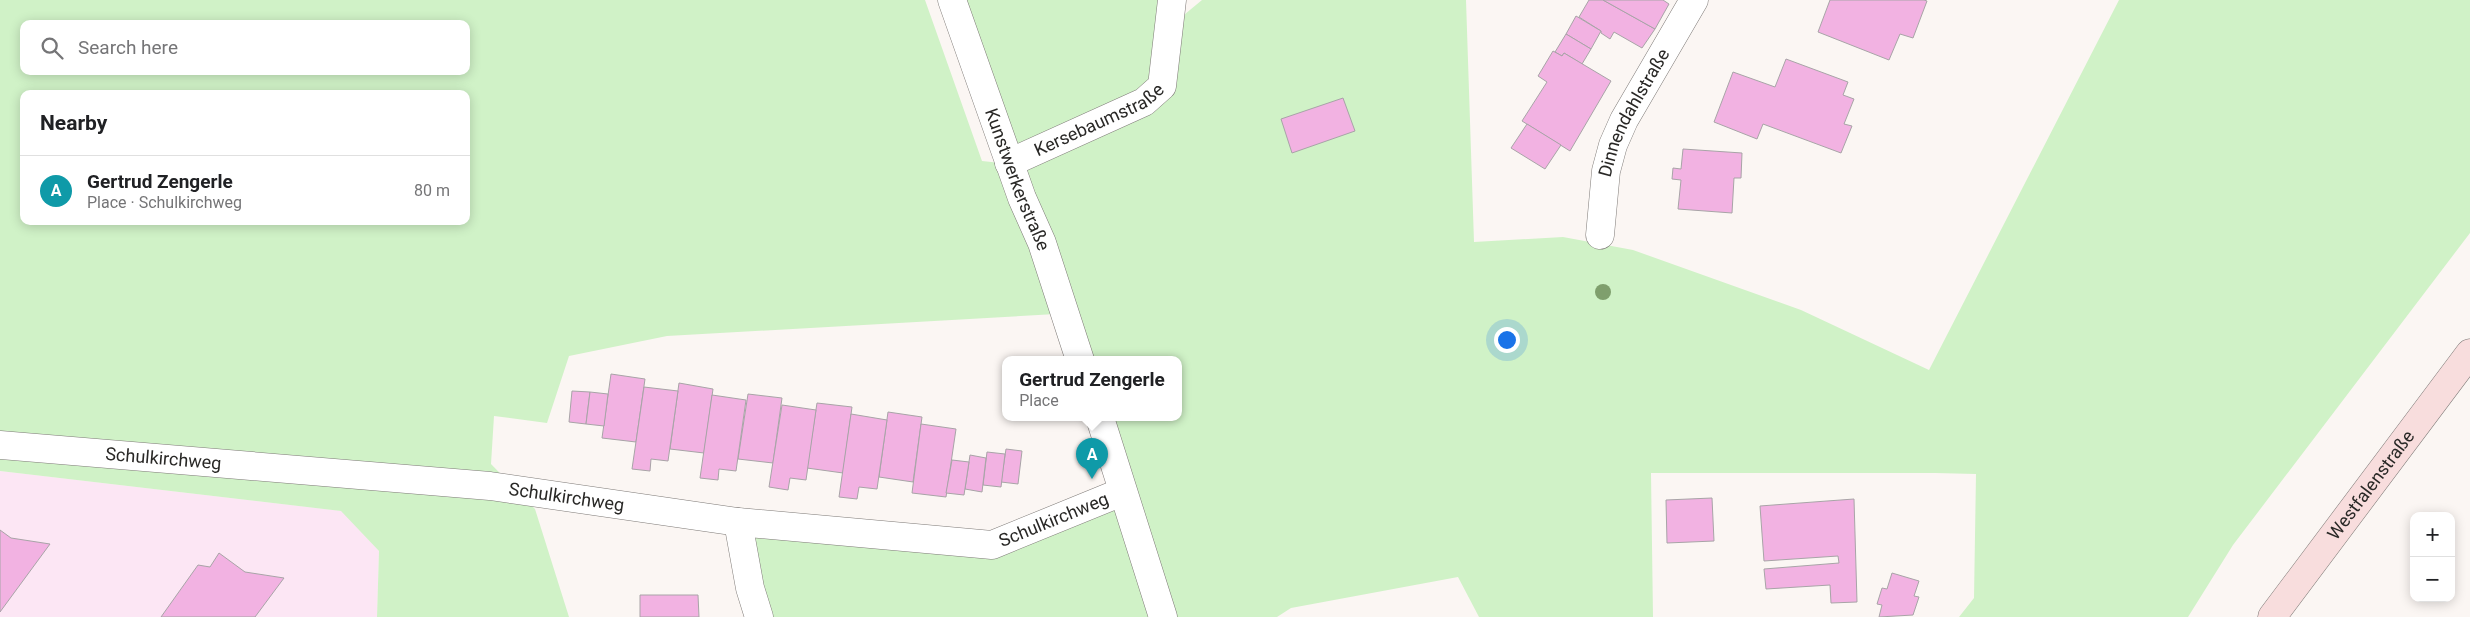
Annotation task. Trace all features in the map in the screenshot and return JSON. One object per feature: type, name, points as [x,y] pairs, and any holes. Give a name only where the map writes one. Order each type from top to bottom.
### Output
[{"type":"main road","name":"Westfalenstraße","points":[[2272,617],[2470,353]]},
{"type":"street","name":"Kunstwerkerstraße","points":[[952,0],[1009,163],[1042,243],[1079,356]]},
{"type":"street","name":"Kersebaumstraße","points":[[1009,163],[1144,102],[1162,86],[1172,0]]},
{"type":"street","name":"Dinnendahlstraße","points":[[1600,235],[1606,171],[1613,146],[1624,120],[1694,0]]},
{"type":"street","points":[[1101,421],[1163,617]]},
{"type":"street","name":"Schulkirchweg","points":[[0,445],[490,486],[738,522],[992,545],[1122,492]]},
{"type":"street","points":[[738,522],[750,588],[760,617]]},
{"type":"shaded area","points":[[0,471],[342,511],[379,551],[377,617],[0,617]]},
{"type":"green space","points":[[0,0],[925,0],[982,161],[1001,163],[1056,314],[667,336],[569,356],[547,423],[494,416],[491,464],[535,509],[569,617],[377,617],[379,551],[341,511],[0,471]]},
{"type":"green space","points":[[963,0],[1166,0],[1173,24],[1202,0],[1466,0],[1474,242],[1563,237],[1633,250],[1801,310],[1929,370],[2119,0],[2470,0],[2470,233],[2233,545],[2188,617],[1959,617],[1974,598],[1976,474],[1651,473],[1653,617],[1479,617],[1458,577],[1291,608],[1277,617],[1172,617],[1109,421],[1182,421],[1182,356],[1088,356]]},
{"type":"green space","points":[[1119,500],[1159,617],[764,617],[738,522],[1003,541]]},
{"type":"building","points":[[1589,0],[1603,0],[1655,29],[1642,48],[1614,32],[1610,39],[1579,17]]},
{"type":"building","points":[[1603,0],[1663,0],[1669,4],[1655,29]]},
{"type":"building","points":[[1830,0],[1927,1],[1913,38],[1900,34],[1889,60],[1818,32]]},
{"type":"building","points":[[1576,16],[1601,31],[1591,49],[1566,34]]},
{"type":"building","points":[[1566,34],[1591,49],[1582,64],[1564,53],[1562,56],[1555,52]]},
{"type":"building","points":[[1553,51],[1562,56],[1564,53],[1611,81],[1570,151],[1522,121],[1547,82],[1538,76]]},
{"type":"building","points":[[1786,59],[1848,82],[1843,95],[1854,99],[1844,124],[1852,126],[1841,153],[1763,124],[1757,139],[1714,122],[1733,72],[1775,87]]},
{"type":"building","points":[[1343,98],[1355,131],[1292,153],[1281,119]]},
{"type":"building","points":[[1527,124],[1561,145],[1545,169],[1511,148]]},
{"type":"building","points":[[1683,149],[1742,153],[1741,178],[1734,178],[1732,213],[1678,209],[1681,180],[1672,179],[1673,168],[1681,169]]},
{"type":"building","points":[[611,374],[645,379],[636,442],[602,438]]},
{"type":"building","points":[[679,383],[713,389],[704,453],[670,449]]},
{"type":"building","points":[[644,387],[678,391],[668,461],[651,459],[650,471],[632,469]]},
{"type":"building","points":[[572,391],[590,392],[586,424],[569,422]]},
{"type":"building","points":[[590,392],[608,394],[604,426],[586,424]]},
{"type":"building","points":[[748,394],[782,398],[773,463],[738,459]]},
{"type":"building","points":[[712,395],[746,400],[736,471],[719,469],[718,480],[700,478]]},
{"type":"building","points":[[817,403],[852,407],[843,473],[807,468]]},
{"type":"building","points":[[782,405],[816,410],[806,480],[790,478],[788,490],[769,487]]},
{"type":"building","points":[[888,412],[922,417],[913,482],[879,477]]},
{"type":"building","points":[[851,414],[887,420],[877,489],[859,487],[857,499],[839,497]]},
{"type":"building","points":[[921,424],[956,429],[946,497],[912,493]]},
{"type":"building","points":[[1006,449],[1022,451],[1018,484],[1001,482]]},
{"type":"building","points":[[987,452],[1005,454],[1001,487],[983,485]]},
{"type":"building","points":[[970,455],[986,458],[982,492],[965,489]]},
{"type":"building","points":[[952,460],[969,462],[964,495],[946,493]]},
{"type":"building","points":[[1712,498],[1714,541],[1667,543],[1666,500]]},
{"type":"building","points":[[1854,499],[1857,602],[1831,603],[1830,585],[1766,589],[1764,569],[1839,563],[1838,556],[1764,561],[1760,506]]},
{"type":"building","points":[[0,530],[11,538],[50,544],[0,612]]},
{"type":"building","points":[[219,553],[245,572],[284,578],[255,617],[161,617],[198,565],[210,567]]},
{"type":"building","points":[[1892,573],[1919,581],[1914,596],[1919,597],[1913,615],[1879,617],[1882,605],[1877,604],[1882,588],[1887,589]]},
{"type":"building","points":[[640,595],[698,595],[699,617],[640,617]]},
{"type":"place","name":"Gertrud Zengerle","points":[[1092,479]]}]
